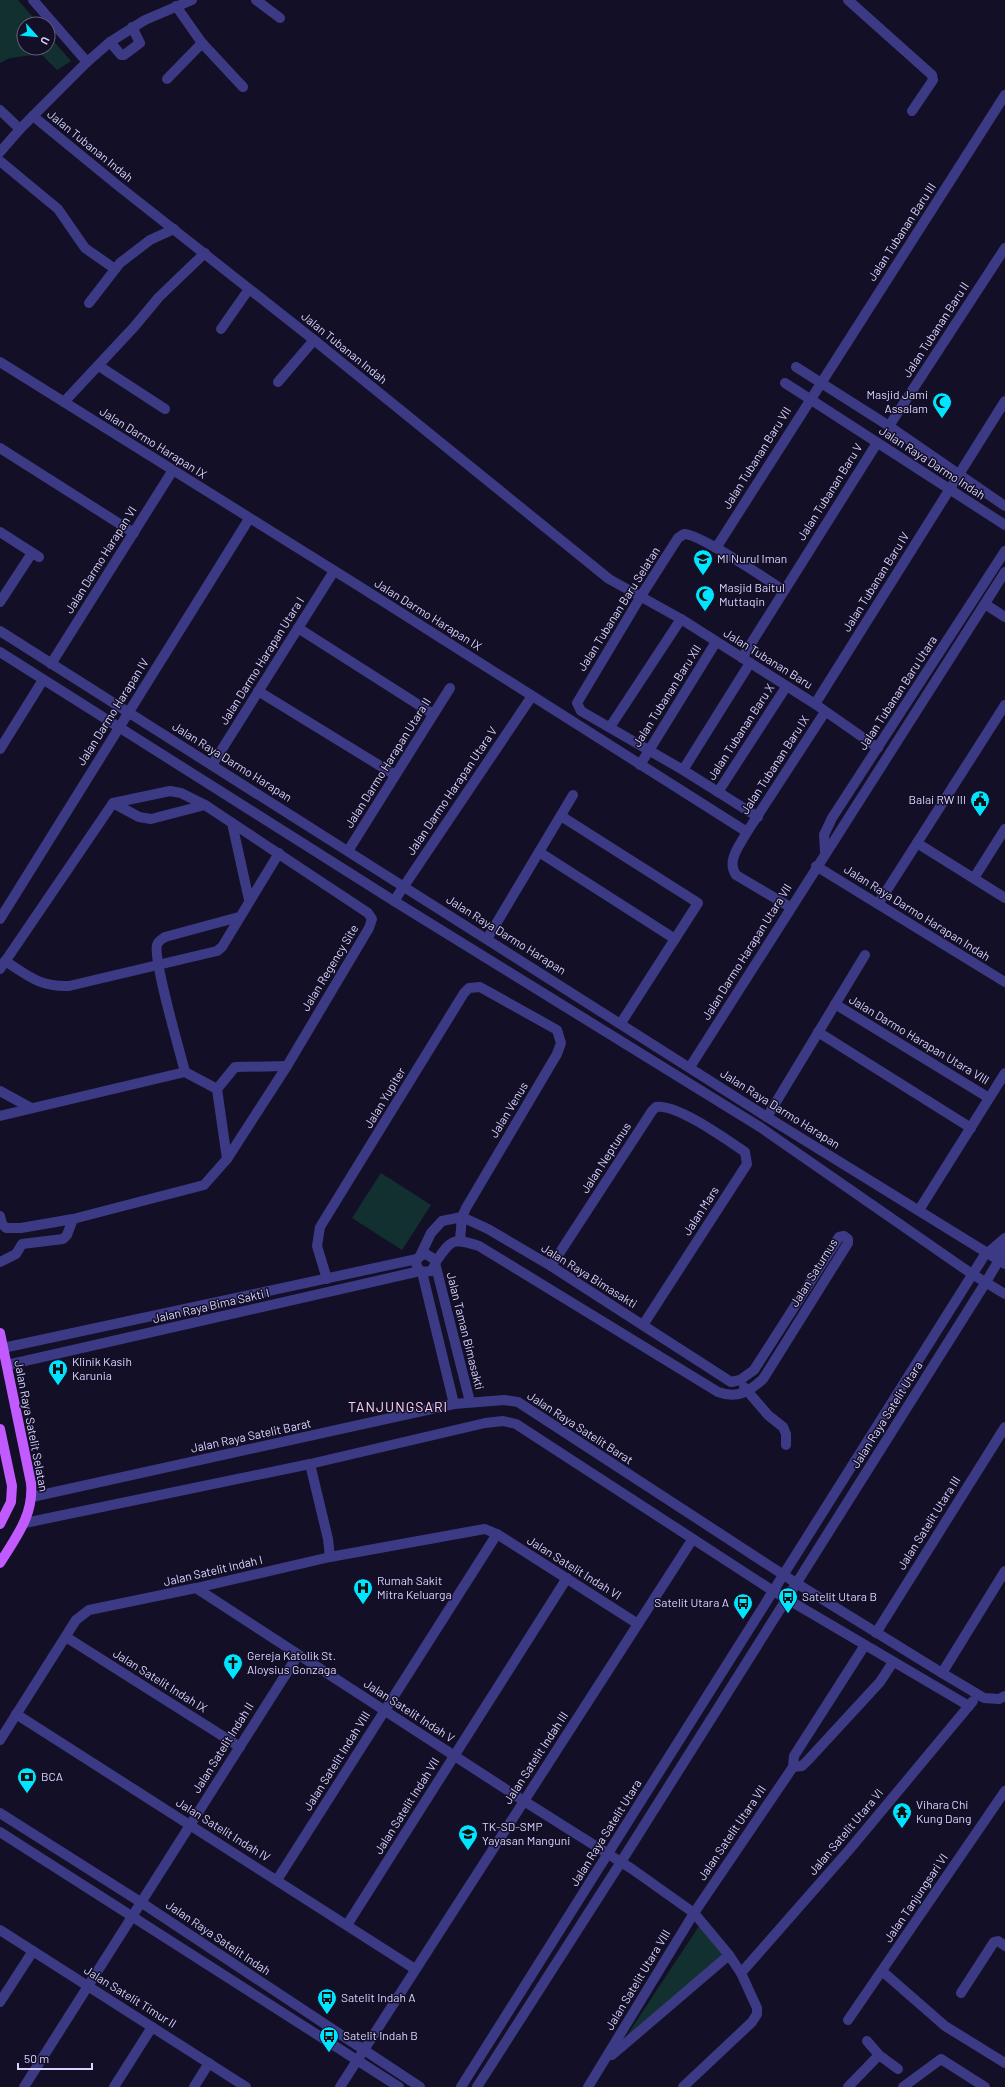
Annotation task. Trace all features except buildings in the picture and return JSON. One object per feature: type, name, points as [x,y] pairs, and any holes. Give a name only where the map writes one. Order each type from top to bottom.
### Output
[{"type":"main road","name":"Jalan Raya Satelit Selatan","points":[[0,1333],[31,1483],[32,1498],[25,1523],[0,1563]]},
{"type":"main road","points":[[0,1429],[12,1486],[11,1502],[0,1524]]},
{"type":"street","points":[[33,0],[87,62]]},
{"type":"street","name":"Jalan Tubanan Indah","points":[[0,152],[20,128],[87,62],[110,42],[132,27],[192,0]]},
{"type":"street","points":[[256,0],[280,18]]},
{"type":"street","points":[[848,0],[932,74],[934,80],[912,111]]},
{"type":"street","points":[[176,6],[202,43],[243,87]]},
{"type":"street","points":[[110,42],[121,55],[124,55],[140,42],[132,27]]},
{"type":"street","points":[[167,80],[202,43]]},
{"type":"street","name":"Jalan Tubanan Baru III","points":[[820,384],[1005,95]]},
{"type":"street","points":[[0,110],[20,128]]},
{"type":"street","name":"Jalan Tubanan Indah","points":[[33,116],[314,340],[609,579],[640,596]]},
{"type":"street","points":[[0,161],[58,209],[85,248],[115,269]]},
{"type":"street","points":[[89,303],[115,269],[150,240],[174,229]]},
{"type":"street","name":"Jalan Tubanan Baru II","points":[[889,426],[1005,248]]},
{"type":"street","points":[[64,402],[99,366],[159,296],[205,253]]},
{"type":"street","points":[[221,329],[249,289]]},
{"type":"street","points":[[278,382],[314,340]]},
{"type":"street","name":"Jalan Darmo Harapan IX","points":[[0,362],[747,832]]},
{"type":"street","points":[[99,366],[165,409]]},
{"type":"street","points":[[796,367],[820,384],[889,426],[1005,506]]},
{"type":"street","name":"Jalan Raya Darmo Indah","points":[[786,383],[1005,525]]},
{"type":"street","name":"Jalan Tubanan Baru VII","points":[[716,548],[820,384]]},
{"type":"street","name":"Jalan Tubanan Baru IV","points":[[815,704],[1005,402]]},
{"type":"street","name":"Jalan Tubanan Baru V","points":[[683,770],[746,661],[783,590],[877,443]]},
{"type":"street","points":[[0,448],[134,533]]},
{"type":"street","name":"Jalan Darmo Harapan VI","points":[[51,664],[173,470]]},
{"type":"street","name":"Jalan Darmo Harapan IV","points":[[0,918],[249,519]]},
{"type":"street","points":[[0,532],[35,555],[0,602]]},
{"type":"street","name":"Jalan Tubanan Baru Selatan","points":[[610,727],[578,707],[579,699],[640,596],[678,538],[684,534],[691,535],[716,548]]},
{"type":"street","points":[[716,548],[783,590]]},
{"type":"street","name":"Jalan Tubanan Baru Utara","points":[[826,851],[824,832],[1005,551]]},
{"type":"street","name":"Jalan Darmo Harapan Utara I","points":[[212,765],[334,571]]},
{"type":"street","name":"Jalan Darmo Harapan Utara VII","points":[[690,1067],[816,866],[1005,572]]},
{"type":"street","name":"Jalan Tubanan Baru","points":[[640,596],[815,704],[878,748]]},
{"type":"street","points":[[984,604],[1005,617]]},
{"type":"street","points":[[681,620],[610,727],[758,817]]},
{"type":"street","points":[[298,628],[434,714]]},
{"type":"street","name":"Jalan Raya Darmo Harapan","points":[[0,631],[621,1023],[767,1117],[919,1210],[1000,1262]]},
{"type":"street","name":"Jalan Tubanan Baru XII","points":[[640,765],[716,642]]},
{"type":"street","points":[[0,652],[394,901],[760,1127],[987,1280],[1005,1294]]},
{"type":"street","points":[[0,749],[43,680]]},
{"type":"street","points":[[921,682],[931,687]]},
{"type":"street","name":"Jalan Tubanan Baru X","points":[[718,792],[786,687]]},
{"type":"street","name":"Jalan Darmo Harapan Utara II","points":[[348,851],[450,688]]},
{"type":"street","points":[[258,691],[395,775]]},
{"type":"street","name":"Jalan Darmo Harapan Utara V","points":[[394,901],[532,696]]},
{"type":"street","points":[[878,904],[1005,705]]},
{"type":"street","name":"Jalan Tubanan Baru IX","points":[[747,832],[825,712]]},
{"type":"street","name":"Jalan Regency Site","points":[[0,1216],[2,1224],[6,1228],[21,1228],[73,1218],[204,1185],[227,1159],[286,1066],[369,928],[372,919],[368,913],[205,805],[181,793],[170,791],[113,803]]},
{"type":"street","points":[[487,939],[573,795]]},
{"type":"street","points":[[205,805],[151,819],[144,819],[113,803],[2,965],[43,984],[53,986],[69,986],[217,951],[222,947],[278,854]]},
{"type":"street","points":[[560,816],[697,902],[698,906],[621,1023]]},
{"type":"street","points":[[232,823],[249,900]]},
{"type":"street","points":[[974,878],[1005,829]]},
{"type":"street","points":[[747,832],[732,860],[732,870],[736,875],[790,907]]},
{"type":"street","points":[[917,843],[1005,898]]},
{"type":"street","points":[[539,852],[675,939]]},
{"type":"street","name":"Jalan Raya Darmo Harapan Indah","points":[[816,866],[1005,982]]},
{"type":"street","points":[[185,1072],[159,965],[157,946],[160,941],[166,937],[239,917]]},
{"type":"street","name":"Jalan Darmo Harapan Utara VIII","points":[[767,1117],[865,955]]},
{"type":"street","name":"Jalan Yupiter","points":[[327,1279],[317,1246],[320,1227],[464,993],[468,988],[480,987],[522,1010]]},
{"type":"street","name":"Jalan Darmo Harapan Utara VIII","points":[[835,1004],[989,1098]]},
{"type":"street","name":"Jalan Venus","points":[[460,1240],[462,1217],[560,1049],[560,1036],[557,1030],[522,1010]]},
{"type":"street","points":[[818,1032],[971,1128]]},
{"type":"street","points":[[227,1159],[217,1089],[235,1067],[286,1066]]},
{"type":"street","points":[[0,1116],[185,1072],[217,1089]]},
{"type":"street","name":"Jalan Darmo Harapan Utara VIII","points":[[919,1210],[1005,1073]]},
{"type":"street","points":[[0,1091],[31,1108]]},
{"type":"street","name":"Jalan Neptunus","points":[[551,1266],[652,1111],[661,1106],[672,1108],[703,1125]]},
{"type":"street","name":"Jalan Mars","points":[[643,1325],[747,1164],[745,1152],[703,1125]]},
{"type":"street","points":[[454,1404],[421,1271],[416,1266],[418,1257],[431,1232],[442,1221],[462,1217]]},
{"type":"street","name":"Jalan Raya Bimasakti","points":[[462,1217],[488,1229],[551,1266],[728,1381],[740,1380]]},
{"type":"street","points":[[22,1244],[63,1239],[67,1235],[73,1218]]},
{"type":"street","points":[[0,1262],[16,1254],[22,1244],[21,1228]]},
{"type":"street","name":"Jalan Saturnus","points":[[740,1380],[754,1370],[839,1237],[844,1236],[848,1239],[848,1243],[763,1379],[748,1392]]},
{"type":"street","name":"Jalan Raya Satelit Utara","points":[[461,2087],[974,1272],[986,1254],[1005,1238]]},
{"type":"street","name":"Jalan Raya Satelit Utara","points":[[476,2087],[621,1862],[987,1280],[1000,1262],[1005,1238]]},
{"type":"street","points":[[421,1271],[431,1271],[445,1249],[453,1241],[460,1240],[479,1246],[718,1392],[735,1396],[748,1392]]},
{"type":"street","points":[[418,1257],[430,1254],[435,1264]]},
{"type":"street","name":"Jalan Raya Bima Sakti I","points":[[3,1348],[327,1279],[418,1257]]},
{"type":"street","name":"Jalan Taman Bimasakti","points":[[435,1264],[470,1402]]},
{"type":"street","name":"Jalan Raya Bima Sakti I","points":[[7,1365],[421,1271]]},
{"type":"street","points":[[42,1340],[45,1357]]},
{"type":"street","points":[[740,1380],[748,1392],[768,1415],[783,1428],[786,1434],[786,1446]]},
{"type":"street","name":"Jalan Raya Satelit Barat","points":[[32,1498],[454,1404],[504,1400],[518,1402],[784,1575]]},
{"type":"street","points":[[25,1523],[310,1464],[485,1423],[503,1421],[516,1424],[773,1592],[969,1706]]},
{"type":"street","name":"Jalan Satelit Utara III","points":[[876,1632],[1005,1427]]},
{"type":"street","points":[[310,1464],[328,1539],[330,1557]]},
{"type":"street","name":"Jalan Satelit Indah I","points":[[0,1740],[66,1637],[82,1614],[89,1610],[196,1588],[330,1557],[485,1529],[496,1534]]},
{"type":"street","name":"Jalan Satelit Indah VI","points":[[496,1534],[638,1624]]},
{"type":"street","name":"Jalan Satelit Indah VIII","points":[[277,1880],[496,1534]]},
{"type":"street","name":"Jalan Satelit Indah III","points":[[340,2087],[692,1540]]},
{"type":"street","points":[[942,1673],[1005,1571]]},
{"type":"street","points":[[784,1575],[981,1696],[999,1699],[1005,1696]]},
{"type":"street","name":"Jalan Satelit Indah VII","points":[[347,1926],[567,1578]]},
{"type":"street","name":"Jalan Satelit Indah V","points":[[196,1588],[384,1711],[621,1862],[694,1913],[729,1955],[741,1973],[757,2008],[757,2014],[752,2022],[683,2087]]},
{"type":"street","name":"Jalan Satelit Indah IX","points":[[66,1637],[240,1747]]},
{"type":"street","name":"Jalan Satelit Utara VII","points":[[694,1913],[793,1767],[794,1756],[865,1645]]},
{"type":"street","name":"Jalan Satelit Indah II","points":[[24,2087],[298,1655]]},
{"type":"street","name":"Jalan Satelit Utara VII","points":[[793,1767],[802,1766],[809,1759],[880,1682],[893,1662]]},
{"type":"street","name":"Jalan Satelit Utara VI","points":[[741,1973],[849,1850],[969,1706],[981,1696]]},
{"type":"street","name":"Jalan Satelit Indah IV","points":[[16,1714],[415,1969]]},
{"type":"street","name":"Jalan Tanjungsari VI","points":[[848,2020],[1005,1791]]},
{"type":"street","name":"Jalan Raya Satelit Indah","points":[[0,1813],[142,1903],[363,2051],[420,2087]]},
{"type":"street","points":[[0,1832],[399,2087]]},
{"type":"street","points":[[40,1857],[48,1844]]},
{"type":"street","name":"Jalan Satelit Utara VIII","points":[[588,2087],[606,2060],[694,1913]]},
{"type":"street","name":"Jalan Satelit Timur II","points":[[0,1930],[246,2087]]},
{"type":"street","points":[[961,1993],[994,1942],[998,1941],[1005,1946]]},
{"type":"street","points":[[0,2002],[33,1951]]},
{"type":"street","name":"Jalan Satelit Utara VIII","points":[[606,2060],[729,1955]]},
{"type":"street","points":[[882,1971],[945,2026],[1005,2063]]},
{"type":"street","points":[[114,2087],[152,2027]]},
{"type":"street","points":[[867,2041],[879,2055],[898,2069]]},
{"type":"street","points":[[855,2085],[879,2055]]},
{"type":"street","points":[[903,2087],[941,2059],[985,2087]]},
{"type":"street","points":[[194,2087],[209,2063]]},
{"type":"green space","points":[[0,0],[18,0],[32,16],[16,16],[16,56],[26,56],[10,58],[0,63]]},
{"type":"green space","points":[[56,44],[71,61],[57,70],[43,56],[56,56]]},
{"type":"green space","points":[[381,1173],[431,1205],[402,1250],[352,1218]]},
{"type":"green space","points":[[701,1923],[725,1954],[622,2043]]},
{"type":"place","name":"Masjid Jami Assalam","points":[[942,419]]},
{"type":"place","name":"MI Nurul Iman","points":[[703,576]]},
{"type":"place","name":"Masjid Baitul Muttaqin","points":[[705,612]]},
{"type":"place","name":"Balai RW III","points":[[980,817]]},
{"type":"place","name":"Klinik Kasih Karunia","points":[[58,1386]]},
{"type":"place","name":"Rumah Sakit Mitra Keluarga","points":[[363,1605]]},
{"type":"place","name":"Satelit Utara B","points":[[788,1614]]},
{"type":"place","name":"Satelit Utara A","points":[[743,1620]]},
{"type":"place","name":"Gereja Katolik St. Aloysius Gonzaga","points":[[233,1680]]},
{"type":"place","name":"BCA","points":[[27,1794]]},
{"type":"place","name":"Vihara Chi Kung Dang","points":[[902,1829]]},
{"type":"place","name":"TK-SD-SMP Yayasan Manguni","points":[[468,1851]]},
{"type":"place","name":"Satelit Indah A","points":[[327,2015]]},
{"type":"place","name":"Satelit Indah B","points":[[329,2053]]},
{"type":"district","name":"TANJUNGSARI","points":[[398,1407]]}]
